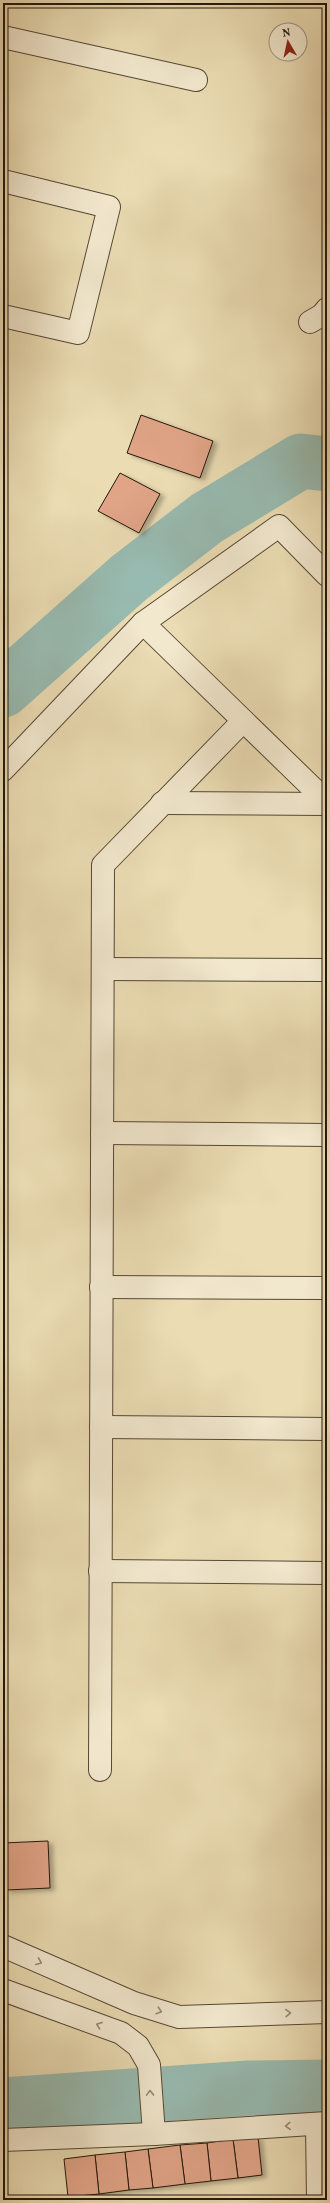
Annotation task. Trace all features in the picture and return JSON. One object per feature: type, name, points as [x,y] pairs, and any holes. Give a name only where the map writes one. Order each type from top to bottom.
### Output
[{"type":"street","points":[[3,37],[196,80]]},
{"type":"street","points":[[3,181],[109,207],[78,333],[3,316]]},
{"type":"street","points":[[3,770],[143,623],[279,526],[327,575]]},
{"type":"street","points":[[143,623],[327,803]]},
{"type":"street","points":[[100,1770],[103,865],[243,721]]},
{"type":"street","points":[[162,803],[327,803]]},
{"type":"street","points":[[103,969],[327,970]]},
{"type":"street","points":[[102,1133],[327,1135]]},
{"type":"street","points":[[101,1287],[327,1288]]},
{"type":"street","points":[[101,1427],[327,1429]]},
{"type":"street","points":[[100,1571],[327,1573]]},
{"type":"street","points":[[3,1946],[134,2003],[179,2017],[327,2012]]},
{"type":"street","points":[[3,1990],[121,2033],[138,2046],[149,2065],[152,2127]]},
{"type":"street","points":[[121,2033],[134,2003]]},
{"type":"street","points":[[3,2140],[152,2127],[322,2124],[318,2200]]},
{"type":"building","points":[[141,415],[213,441],[200,478],[127,453]]},
{"type":"building","points":[[120,473],[160,494],[139,533],[98,511]]},
{"type":"building","points":[[48,1841],[50,1888],[6,1890],[3,1843]]},
{"type":"building","points":[[258,2137],[262,2175],[238,2178],[233,2139]]},
{"type":"building","points":[[233,2139],[238,2178],[211,2181],[207,2143]]},
{"type":"building","points":[[207,2143],[211,2181],[185,2184],[180,2145]]},
{"type":"building","points":[[180,2145],[185,2184],[153,2188],[148,2149]]},
{"type":"building","points":[[148,2149],[153,2188],[129,2190],[125,2152]]},
{"type":"building","points":[[125,2152],[129,2190],[99,2194],[95,2155]]},
{"type":"building","points":[[95,2155],[99,2194],[68,2197],[64,2159]]},
{"type":"waterway","points":[[3,690],[129,578],[207,518],[301,461],[327,464]]},
{"type":"waterway","points":[[3,2105],[249,2088],[327,2087]]}]
